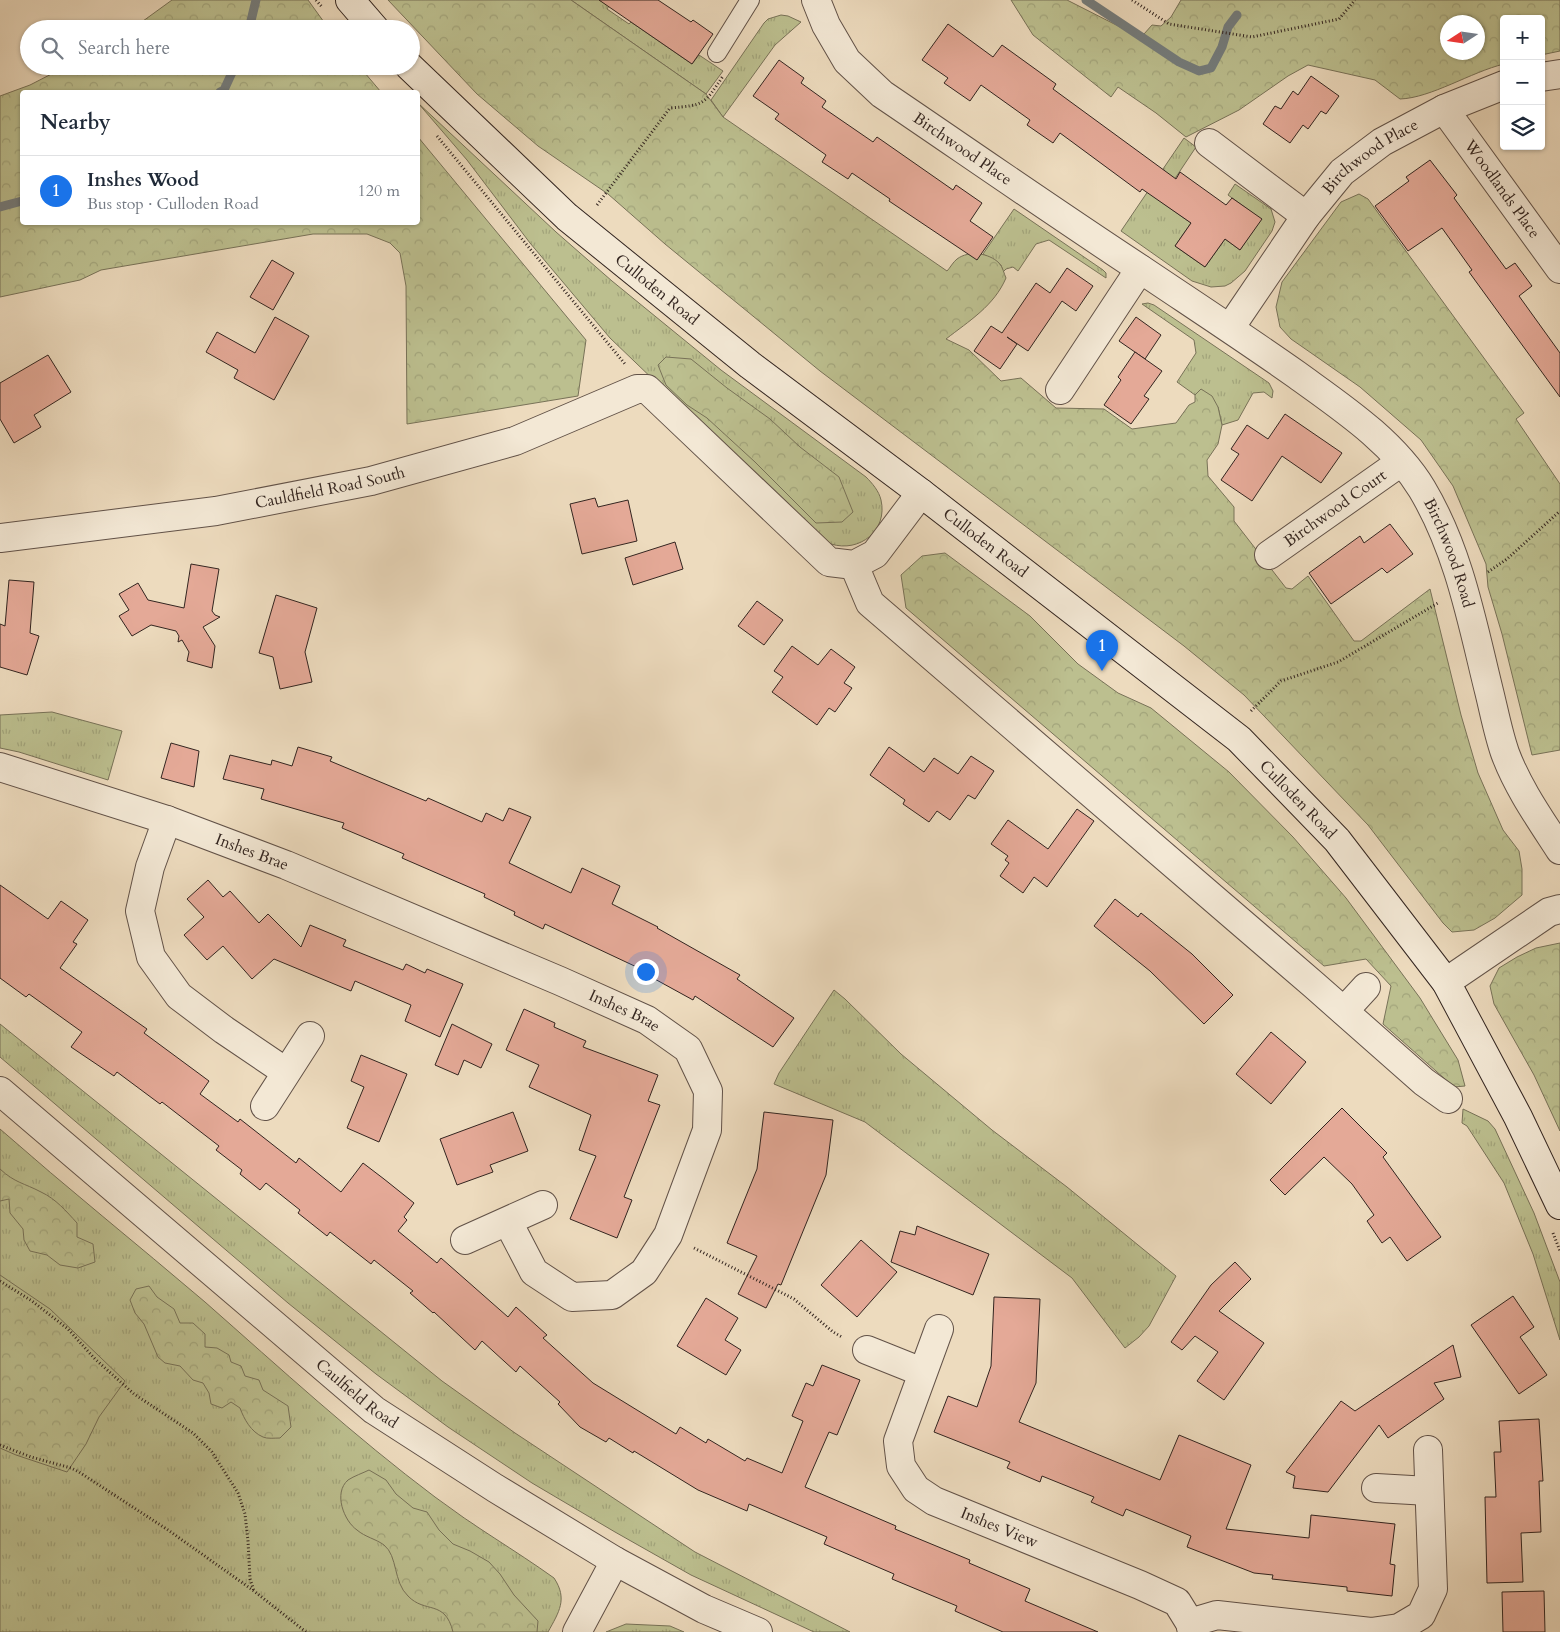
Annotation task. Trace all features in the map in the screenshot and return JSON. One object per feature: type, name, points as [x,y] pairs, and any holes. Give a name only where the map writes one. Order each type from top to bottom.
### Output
[{"type":"street","points":[[350,0],[367,20]]},
{"type":"street","name":"Birchwood Place","points":[[816,0],[826,25],[847,61],[882,94],[1230,328],[1306,216],[1342,172],[1382,142],[1444,109]]},
{"type":"street","points":[[1545,76],[1560,74]]},
{"type":"street","name":"Culloden Road","points":[[418,75],[567,217],[750,366],[921,493],[1239,739],[1336,840],[1446,982],[1518,1117],[1560,1205]]},
{"type":"street","points":[[1444,109],[1500,87]]},
{"type":"street","name":"Woodlands Place","points":[[1444,109],[1560,270]]},
{"type":"street","points":[[1209,143],[1306,216]]},
{"type":"street","points":[[1060,390],[1140,269]]},
{"type":"street","name":"Birchwood Road","points":[[1230,328],[1342,407],[1371,430],[1401,462],[1420,486],[1436,514],[1464,588],[1505,753],[1527,798],[1560,850]]},
{"type":"street","name":"Cauldfield Road South","points":[[0,538],[216,511],[371,481],[515,440],[637,389],[648,389]]},
{"type":"street","points":[[648,389],[830,562],[854,565],[875,554],[921,493]]},
{"type":"street","name":"Birchwood Court","points":[[1270,555],[1401,462]]},
{"type":"street","points":[[854,565],[870,603],[1424,1082],[1448,1099]]},
{"type":"street","name":"Inshes Brae","points":[[0,768],[167,820],[286,865],[560,981],[646,1020],[688,1049],[708,1091],[707,1130],[668,1235],[644,1272],[612,1296],[572,1297],[534,1272],[508,1222]]},
{"type":"street","points":[[167,820],[150,867],[140,911],[151,958],[179,996],[224,1030],[286,1072]]},
{"type":"street","points":[[1446,982],[1550,912],[1560,909]]},
{"type":"street","points":[[1344,1011],[1366,986]]},
{"type":"street","points":[[264,1106],[310,1036]]},
{"type":"street","name":"Caulfield Road","points":[[0,1091],[374,1410],[495,1488],[615,1561],[704,1609],[758,1632]]},
{"type":"street","points":[[465,1240],[543,1205]]},
{"type":"street","name":"Inshes View","points":[[939,1329],[898,1441],[901,1466],[916,1489],[934,1501],[1177,1602],[1191,1628],[1217,1615],[1371,1632],[1399,1628],[1421,1615],[1432,1589],[1428,1450]]},
{"type":"street","points":[[867,1350],[922,1372]]},
{"type":"street","points":[[1376,1488],[1429,1491]]},
{"type":"street","points":[[577,1632],[615,1561]]},
{"type":"lane","points":[[717,53],[750,0]]},
{"type":"path","points":[[1132,0],[1169,24],[1252,37],[1339,19],[1355,0]]},
{"type":"path","points":[[580,228],[670,108],[695,106],[709,97]]},
{"type":"path","points":[[431,128],[614,353],[648,389]]},
{"type":"path","points":[[1262,699],[1281,682],[1338,662],[1464,588],[1507,559],[1560,511]]},
{"type":"path","points":[[668,1235],[794,1299],[834,1332],[867,1350]]},
{"type":"path","points":[[0,1281],[32,1301],[68,1329],[95,1359],[134,1394],[193,1433],[212,1452],[238,1494],[244,1514],[248,1541],[250,1579],[254,1591]]},
{"type":"path","points":[[0,1445],[79,1472],[168,1530],[254,1591],[306,1632]]},
{"type":"green space","points":[[172,0],[308,0],[322,20],[144,20]]},
{"type":"green space","points":[[388,0],[571,0],[706,94],[723,117],[947,271],[957,259],[967,254],[984,255],[999,263],[1006,278],[995,297],[972,319],[946,339],[969,350],[1001,381],[1021,378],[1056,408],[1104,409],[1132,429],[1176,423],[1189,405],[1195,402],[1195,395],[1201,389],[1212,396],[1218,407],[1222,425],[1218,444],[1207,460],[1208,476],[1234,507],[1234,521],[1286,588],[1292,589],[1308,576],[1354,641],[1361,641],[1430,589],[1461,715],[1478,773],[1503,830],[1519,851],[1522,869],[1522,895],[1495,918],[1474,930],[1452,932],[1443,923],[1368,825],[1244,695],[1184,646],[820,371],[665,244],[608,194],[538,146],[477,94],[420,34],[420,20],[407,20]]},
{"type":"green space","points":[[571,0],[599,0],[609,6],[607,9],[629,24],[631,22],[692,64],[699,55],[723,71],[706,94]]},
{"type":"green space","points":[[1011,0],[1067,0],[1128,31],[1144,34],[1152,25],[1161,26],[1171,17],[1181,0],[1560,0],[1560,51],[1545,54],[1545,15],[1500,15],[1500,65],[1438,90],[1412,98],[1400,99],[1375,80],[1308,65],[1288,76],[1239,110],[1186,137],[1156,113],[1118,87],[1111,97],[1033,35]]},
{"type":"green space","points":[[781,15],[801,22],[775,45],[723,117],[711,100],[764,23],[768,19]]},
{"type":"green space","points":[[49,75],[367,75],[379,90],[20,90],[20,225],[420,225],[420,139],[586,340],[578,396],[407,424],[406,286],[400,253],[390,243],[367,234],[313,234],[101,270],[80,280],[0,297],[0,96],[30,85]]},
{"type":"green space","points":[[420,105],[556,232],[612,281],[721,370],[866,477],[879,493],[882,511],[880,521],[870,537],[852,545],[842,546],[828,543],[811,531],[610,338],[530,243],[467,160]]},
{"type":"green space","points":[[1184,138],[1196,147],[1160,201],[1191,223],[1175,246],[1205,267],[1225,239],[1240,250],[1261,219],[1228,195],[1235,184],[1271,209],[1275,222],[1272,231],[1245,271],[1225,286],[1211,287],[1192,281],[1121,231]]},
{"type":"green space","points":[[1359,194],[1368,199],[1524,413],[1516,419],[1560,484],[1560,750],[1532,755],[1502,634],[1488,587],[1486,564],[1453,486],[1421,440],[1360,387],[1291,339],[1280,327],[1276,307],[1282,282],[1341,202]]},
{"type":"green space","points":[[1014,209],[1103,270],[1106,273],[1106,278],[1049,240],[1036,244],[1018,271],[1013,267],[1003,272],[1001,265],[983,254]]},
{"type":"green space","points":[[1142,304],[1154,305],[1269,383],[1273,391],[1272,398],[1264,392],[1253,393],[1238,420],[1222,425],[1218,407],[1201,390],[1195,395],[1177,382],[1196,353],[1194,340]]},
{"type":"green space","points":[[666,357],[691,359],[770,419],[800,447],[839,477],[853,512],[842,522],[816,523],[755,462],[707,418],[687,405],[666,385],[658,365]]},
{"type":"green space","points":[[945,553],[1030,616],[1078,664],[1118,693],[1151,708],[1229,772],[1293,837],[1346,898],[1420,998],[1458,1060],[1465,1086],[1454,1087],[1383,1024],[1391,986],[1366,959],[1324,966],[906,608],[901,575],[922,556]]},
{"type":"green space","points":[[52,712],[122,731],[108,780],[19,752],[0,748],[0,715]]},
{"type":"green space","points":[[1560,943],[1560,1131],[1534,1075],[1494,1004],[1490,986],[1499,968],[1536,948]]},
{"type":"green space","points":[[834,990],[901,1054],[992,1130],[1067,1187],[1176,1276],[1149,1326],[1139,1337],[1125,1348],[1072,1278],[865,1122],[774,1084],[779,1073]]},
{"type":"green space","points":[[0,1024],[442,1381],[515,1433],[695,1552],[850,1632],[814,1632],[691,1575],[532,1483],[448,1427],[376,1374],[288,1303],[0,1057]]},
{"type":"green space","points":[[1463,1109],[1488,1121],[1495,1129],[1534,1213],[1560,1282],[1560,1340],[1533,1254],[1504,1183],[1467,1126],[1462,1123]]},
{"type":"green space","points":[[0,1129],[205,1302],[318,1402],[405,1474],[449,1508],[554,1578],[561,1592],[561,1599],[558,1612],[548,1632],[0,1632]]},
{"type":"green space","points":[[0,1169],[15,1180],[46,1195],[65,1210],[77,1223],[77,1237],[93,1244],[95,1262],[78,1268],[60,1265],[47,1255],[30,1251],[24,1240],[23,1229],[10,1213],[9,1199],[0,1201]]},
{"type":"green space","points":[[0,1275],[50,1309],[125,1381],[99,1417],[86,1444],[67,1472],[0,1448]]},
{"type":"green space","points":[[149,1286],[157,1297],[174,1309],[180,1323],[193,1323],[205,1334],[205,1347],[217,1348],[229,1355],[231,1362],[241,1366],[245,1376],[259,1380],[263,1390],[288,1406],[291,1427],[280,1438],[267,1438],[259,1435],[248,1425],[240,1408],[231,1402],[222,1408],[211,1404],[209,1393],[203,1383],[193,1380],[180,1366],[165,1363],[158,1357],[144,1324],[135,1313],[130,1300],[136,1289]]},
{"type":"green space","points":[[369,1470],[386,1480],[396,1494],[413,1508],[427,1512],[439,1530],[453,1544],[489,1562],[500,1574],[514,1595],[538,1621],[537,1632],[453,1632],[445,1615],[440,1611],[421,1605],[408,1596],[400,1584],[392,1556],[388,1550],[381,1543],[352,1526],[344,1514],[341,1492],[344,1486],[348,1480]]},
{"type":"green space","points":[[626,1624],[670,1626],[684,1632],[606,1632]]},
{"type":"building","points":[[599,0],[658,0],[713,34],[692,64]]},
{"type":"building","points":[[948,24],[993,57],[1002,45],[1056,84],[1053,89],[1176,179],[1180,172],[1226,205],[1232,198],[1262,219],[1240,250],[1225,239],[1205,267],[1175,246],[1191,223],[1142,189],[1140,192],[1060,133],[1053,143],[1027,125],[1030,120],[981,85],[970,101],[944,83],[948,78],[922,60]]},
{"type":"building","points":[[779,60],[804,78],[801,83],[826,101],[822,107],[873,142],[877,137],[953,190],[956,185],[982,203],[970,221],[993,237],[977,260],[889,201],[890,199],[852,173],[848,179],[822,162],[826,155],[775,119],[779,114],[753,96]]},
{"type":"building","points":[[1311,76],[1339,96],[1326,114],[1321,111],[1308,129],[1303,125],[1290,143],[1263,124],[1275,106],[1281,109],[1293,91],[1298,95]]},
{"type":"building","points":[[1430,160],[1457,195],[1454,198],[1506,269],[1515,263],[1532,286],[1519,296],[1560,353],[1560,397],[1469,272],[1472,270],[1442,228],[1408,251],[1375,206],[1409,181],[1406,177]]},
{"type":"building","points":[[272,260],[294,273],[273,310],[250,297]]},
{"type":"building","points":[[1067,268],[1093,286],[1076,311],[1062,301],[1028,351],[1007,337],[1017,344],[1000,369],[974,351],[991,326],[1002,333],[1036,283],[1050,293]]},
{"type":"building","points":[[275,317],[309,336],[274,400],[234,378],[238,370],[206,352],[217,332],[255,353]]},
{"type":"building","points":[[1136,317],[1161,335],[1145,359],[1119,341]]},
{"type":"building","points":[[1135,352],[1162,371],[1144,396],[1149,399],[1131,424],[1104,405],[1121,380],[1118,377]]},
{"type":"building","points":[[48,355],[71,392],[34,415],[41,427],[14,443],[0,419],[0,383]]},
{"type":"building","points":[[1285,414],[1342,453],[1321,483],[1282,456],[1252,501],[1221,480],[1239,454],[1231,449],[1247,425],[1268,439]]},
{"type":"building","points":[[595,498],[598,507],[628,500],[637,541],[582,554],[570,504]]},
{"type":"building","points":[[1390,524],[1413,554],[1387,573],[1382,568],[1331,604],[1309,573],[1360,536],[1364,543]]},
{"type":"building","points":[[675,542],[683,569],[633,585],[625,558]]},
{"type":"building","points":[[191,564],[219,569],[212,611],[220,617],[203,627],[215,646],[212,668],[187,661],[189,652],[182,640],[178,642],[179,636],[176,631],[151,625],[132,636],[119,616],[129,610],[119,594],[138,583],[148,600],[184,608]]},
{"type":"building","points":[[9,580],[34,582],[30,633],[39,636],[27,675],[0,667],[0,624],[5,626]]},
{"type":"building","points":[[276,595],[317,608],[305,652],[312,682],[280,689],[273,657],[259,653]]},
{"type":"building","points":[[757,601],[783,620],[764,645],[738,626]]},
{"type":"building","points":[[792,646],[818,665],[831,649],[855,667],[844,683],[852,688],[835,712],[829,708],[817,725],[772,692],[783,677],[774,671]]},
{"type":"building","points":[[171,743],[199,751],[194,787],[161,778]]},
{"type":"building","points":[[298,747],[332,757],[330,761],[426,801],[428,798],[482,822],[486,813],[503,821],[509,808],[531,817],[509,863],[571,893],[582,868],[620,886],[612,904],[658,927],[740,975],[737,979],[794,1018],[773,1047],[695,996],[693,1000],[642,972],[643,970],[545,924],[543,929],[514,915],[515,912],[484,897],[485,894],[402,858],[404,854],[342,828],[344,823],[261,799],[264,789],[223,779],[230,755],[271,765],[272,760],[292,766]]},
{"type":"building","points":[[889,747],[924,772],[934,758],[958,774],[971,756],[994,771],[975,799],[968,795],[950,820],[937,811],[929,822],[903,804],[905,800],[870,775]]},
{"type":"building","points":[[1077,809],[1094,821],[1047,887],[1034,877],[1023,893],[1000,876],[1009,863],[1005,860],[1008,856],[991,844],[1008,820],[1048,849]]},
{"type":"building","points":[[208,880],[223,897],[230,891],[259,923],[268,914],[301,947],[310,925],[346,940],[343,946],[403,970],[406,964],[425,973],[427,969],[463,984],[440,1037],[405,1021],[411,1005],[355,981],[351,991],[274,959],[252,979],[223,946],[207,960],[184,935],[204,917],[187,899]]},
{"type":"building","points":[[0,885],[48,919],[61,901],[88,920],[73,942],[77,944],[60,968],[147,1029],[144,1033],[209,1081],[200,1094],[238,1122],[240,1119],[296,1163],[299,1158],[341,1192],[363,1163],[414,1203],[404,1217],[407,1220],[398,1231],[437,1263],[441,1258],[508,1317],[516,1307],[547,1335],[543,1338],[593,1383],[676,1434],[680,1427],[706,1443],[708,1439],[745,1461],[747,1458],[782,1473],[803,1421],[792,1416],[806,1383],[813,1386],[822,1365],[860,1380],[837,1435],[829,1432],[805,1487],[896,1526],[895,1529],[970,1560],[969,1563],[1030,1589],[1025,1601],[1098,1632],[1003,1632],[955,1611],[957,1606],[892,1579],[894,1574],[824,1544],[827,1537],[749,1504],[747,1511],[698,1490],[634,1451],[633,1453],[609,1438],[606,1442],[580,1427],[558,1404],[560,1402],[520,1366],[516,1372],[482,1341],[475,1350],[434,1312],[410,1293],[413,1291],[374,1260],[371,1264],[330,1232],[327,1236],[298,1213],[300,1210],[266,1183],[260,1190],[240,1174],[242,1170],[216,1150],[219,1146],[162,1102],[160,1104],[117,1072],[114,1076],[71,1047],[82,1032],[29,994],[26,997],[0,978]]},
{"type":"building","points":[[1115,899],[1138,917],[1141,913],[1192,954],[1233,995],[1204,1024],[1150,971],[1094,926]]},
{"type":"building","points":[[524,1009],[555,1023],[554,1027],[586,1041],[583,1047],[658,1075],[648,1101],[660,1105],[624,1197],[632,1200],[617,1238],[570,1219],[596,1156],[579,1150],[591,1115],[529,1087],[539,1065],[506,1050]]},
{"type":"building","points":[[452,1024],[492,1044],[481,1068],[464,1060],[458,1075],[435,1065]]},
{"type":"building","points":[[1271,1032],[1306,1062],[1271,1104],[1236,1074]]},
{"type":"building","points":[[361,1055],[407,1074],[379,1142],[347,1128],[364,1087],[351,1081]]},
{"type":"building","points":[[1342,1108],[1387,1153],[1383,1157],[1441,1237],[1407,1261],[1390,1237],[1382,1243],[1367,1221],[1374,1215],[1352,1184],[1324,1157],[1285,1195],[1270,1180]]},
{"type":"building","points":[[513,1112],[528,1151],[490,1165],[493,1172],[457,1185],[440,1139]]},
{"type":"building","points":[[764,1112],[833,1120],[826,1175],[781,1285],[778,1284],[766,1308],[738,1294],[757,1256],[727,1243],[757,1169]]},
{"type":"building","points":[[917,1226],[989,1254],[973,1295],[891,1262],[900,1231],[915,1235]]},
{"type":"building","points":[[861,1240],[897,1272],[857,1317],[821,1285]]},
{"type":"building","points":[[1235,1262],[1251,1279],[1219,1311],[1264,1343],[1224,1400],[1197,1381],[1218,1352],[1195,1336],[1182,1350],[1171,1342],[1211,1285]]},
{"type":"building","points":[[1513,1296],[1534,1327],[1520,1337],[1547,1375],[1519,1394],[1471,1325]]},
{"type":"building","points":[[994,1297],[1040,1299],[1036,1383],[1019,1422],[1160,1480],[1179,1435],[1251,1465],[1226,1529],[1309,1538],[1311,1515],[1395,1524],[1390,1564],[1395,1565],[1392,1596],[1347,1591],[1347,1587],[1272,1579],[1273,1575],[1254,1573],[1187,1547],[1191,1536],[1126,1509],[1123,1516],[1091,1502],[1094,1497],[1042,1476],[1040,1482],[1007,1468],[1010,1462],[934,1432],[948,1396],[977,1407],[991,1366]]},
{"type":"building","points":[[706,1298],[738,1318],[725,1340],[741,1350],[726,1375],[677,1346]]},
{"type":"building","points":[[1453,1345],[1461,1377],[1434,1383],[1444,1399],[1388,1438],[1379,1425],[1328,1492],[1293,1488],[1295,1476],[1286,1472],[1341,1401],[1355,1411]]},
{"type":"building","points":[[1539,1419],[1543,1481],[1539,1481],[1541,1532],[1521,1533],[1523,1582],[1487,1583],[1485,1497],[1496,1497],[1494,1452],[1501,1452],[1499,1421]]},
{"type":"building","points":[[1544,1591],[1545,1632],[1503,1632],[1502,1592]]},
{"type":"waterway","points":[[251,20],[256,0]]},
{"type":"waterway","points":[[1086,0],[1179,62],[1199,71],[1211,68],[1222,47],[1228,27],[1237,15]]},
{"type":"waterway","points":[[224,90],[231,75]]},
{"type":"waterway","points":[[0,207],[20,202]]},
{"type":"place","name":"Inshes Wood","points":[[1102,671]]}]
